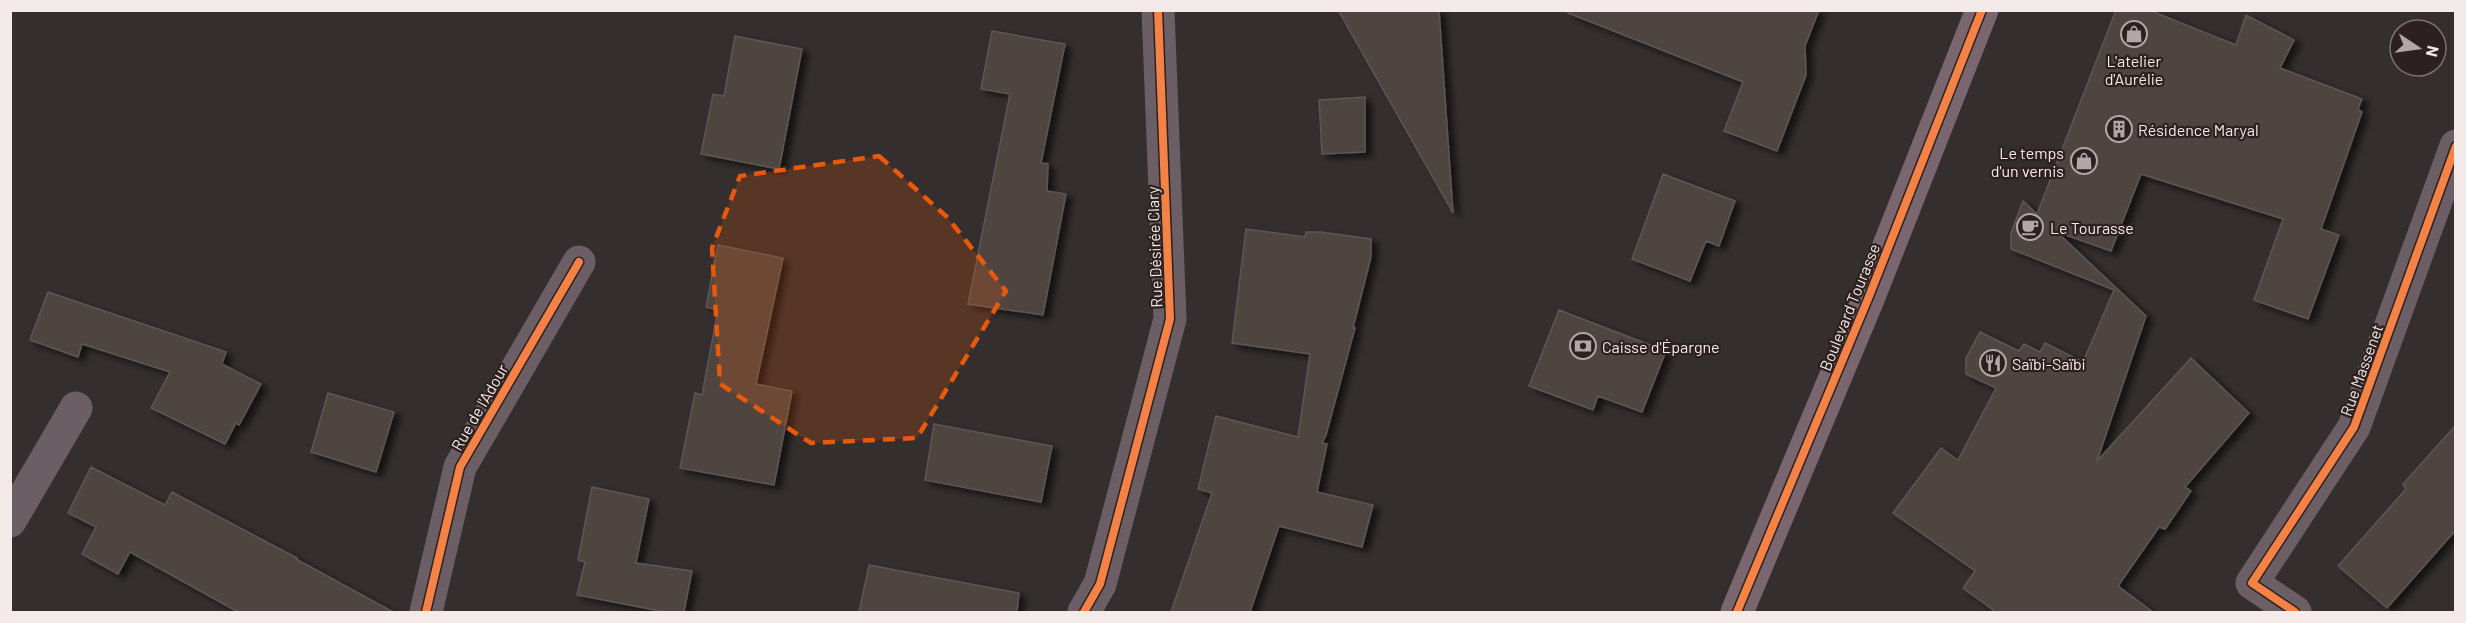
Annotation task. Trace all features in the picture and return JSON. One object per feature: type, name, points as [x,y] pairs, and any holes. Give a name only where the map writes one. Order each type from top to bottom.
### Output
[{"type":"main road","name":"Boulevard Tourasse","points":[[1737,612],[1868,299],[1982,10]]},
{"type":"street","name":"Rue Désirée Clary","points":[[1084,612],[1100,584],[1170,319],[1158,10]]},
{"type":"street","name":"Rue Massenet","points":[[2295,612],[2252,583],[2354,428],[2456,146]]},
{"type":"street","name":"Rue de l'Adour","points":[[426,612],[460,467],[579,262]]},
{"type":"street","points":[[10,520],[76,408]]},
{"type":"highlighted area","points":[[879,156],[947,217],[1006,291],[917,438],[811,443],[720,384],[712,248],[740,176]]},
{"type":"building","points":[[1338,10],[1439,10],[1453,213]]},
{"type":"building","points":[[1569,10],[1819,10],[1805,46],[1806,75],[1777,151],[1724,131],[1743,82],[1568,13]]},
{"type":"building","points":[[2116,10],[2149,10],[2236,45],[2246,15],[2294,40],[2280,68],[2362,99],[2358,109],[2362,112],[2321,229],[2339,235],[2308,319],[2254,300],[2283,219],[2141,174],[2111,251],[2057,232],[2146,316],[2097,461],[2191,358],[2249,413],[2185,487],[2191,491],[2165,529],[2159,527],[2118,586],[2153,612],[1996,612],[1963,588],[1975,571],[1893,513],[1941,448],[1958,460],[1996,388],[1966,374],[1966,358],[1980,332],[2019,351],[2024,344],[2040,352],[2045,343],[2083,362],[2114,290],[2011,249],[2011,233],[2023,201],[2037,214]]},
{"type":"building","points":[[992,31],[1065,44],[1041,163],[1048,164],[1047,191],[1066,194],[1043,315],[968,304],[1010,94],[981,89]]},
{"type":"building","points":[[735,36],[802,49],[779,169],[701,154],[713,94],[724,96]]},
{"type":"building","points":[[1365,97],[1365,152],[1322,154],[1319,100]]},
{"type":"building","points":[[1663,174],[1735,201],[1719,246],[1706,241],[1690,281],[1632,259]]},
{"type":"building","points":[[1246,229],[1305,237],[1306,232],[1321,232],[1371,239],[1371,257],[1353,328],[1355,328],[1322,443],[1327,444],[1317,492],[1373,505],[1362,547],[1279,526],[1250,612],[1171,612],[1212,493],[1198,489],[1216,416],[1298,437],[1310,354],[1232,343]]},
{"type":"building","points":[[718,245],[783,258],[756,384],[792,391],[774,485],[680,468],[695,393],[702,395],[718,310],[706,307]]},
{"type":"building","points":[[48,292],[226,352],[222,364],[261,384],[239,425],[236,423],[225,444],[151,408],[170,372],[82,344],[78,357],[30,340]]},
{"type":"building","points":[[1559,310],[1666,351],[1642,412],[1598,396],[1593,410],[1529,386]]},
{"type":"building","points":[[328,393],[394,412],[376,472],[311,452]]},
{"type":"building","points":[[934,424],[1052,446],[1041,502],[925,480]]},
{"type":"building","points":[[2456,425],[2456,530],[2387,608],[2338,566],[2406,489],[2403,484]]},
{"type":"building","points":[[91,467],[165,505],[172,492],[393,612],[238,612],[130,552],[118,574],[82,554],[96,527],[68,513]]},
{"type":"building","points":[[592,487],[649,499],[636,563],[692,571],[684,612],[665,612],[577,595],[585,562],[578,560]]},
{"type":"building","points":[[869,565],[1019,593],[1017,612],[859,612]]},
{"type":"cycle path","points":[[1084,612],[1100,584],[1170,319],[1158,10]]},
{"type":"cycle path","points":[[1737,612],[1868,299],[1982,10]]},
{"type":"cycle path","points":[[2295,612],[2252,583],[2354,427],[2456,146]]},
{"type":"cycle path","points":[[426,612],[460,467],[579,262]]},
{"type":"place","name":"L'atelier d'Aurélie","points":[[2134,34]]},
{"type":"place","name":"Résidence Maryal","points":[[2119,129]]},
{"type":"place","name":"Le temps d'un vernis","points":[[2084,161]]},
{"type":"place","name":"Le Tourasse","points":[[2030,227]]},
{"type":"place","name":"Caisse d'Épargne","points":[[1583,346]]},
{"type":"place","name":"Saïbi-Saïbi","points":[[1993,363]]}]
